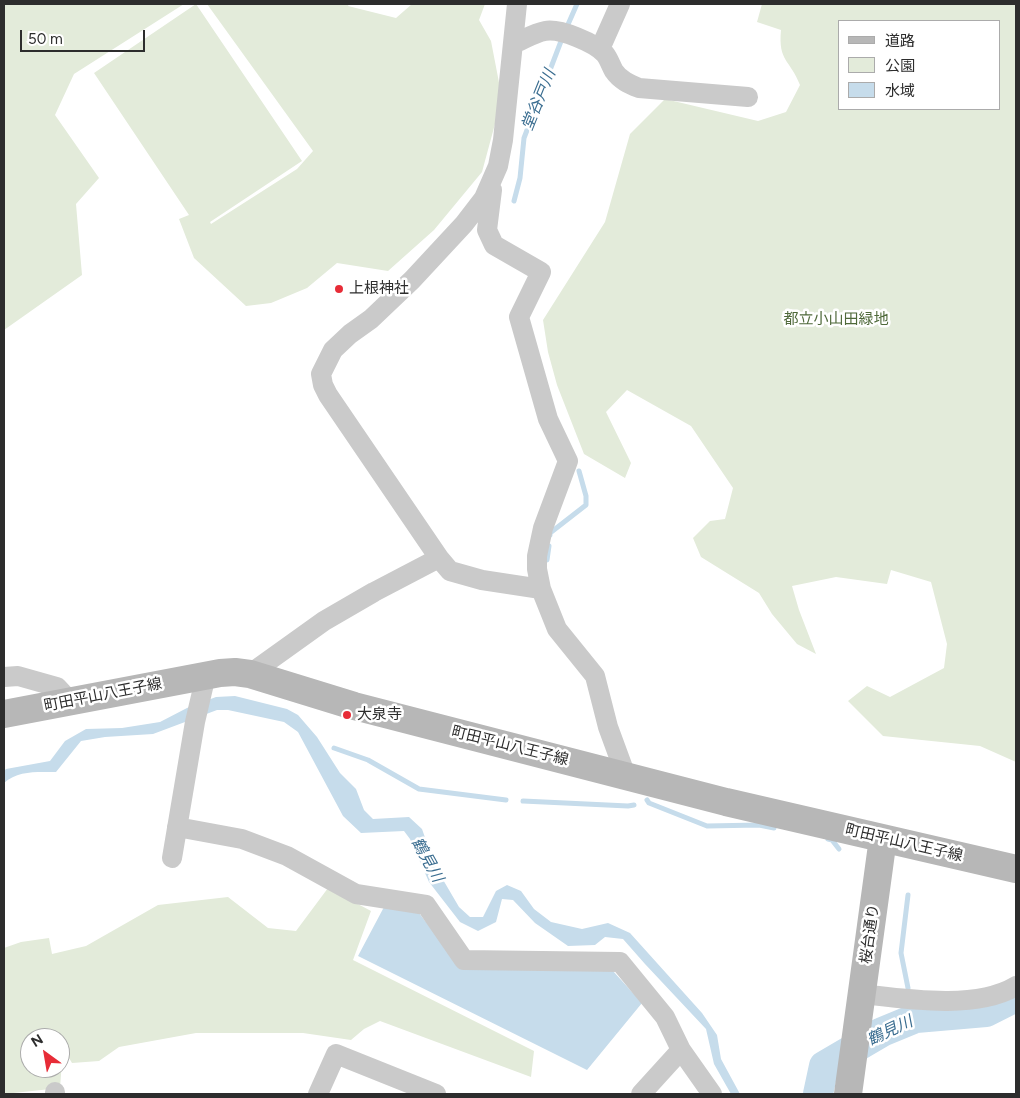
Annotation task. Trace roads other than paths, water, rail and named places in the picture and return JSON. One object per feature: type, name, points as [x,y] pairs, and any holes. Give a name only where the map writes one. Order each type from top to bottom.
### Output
[{"type":"main road","name":"町田平山八王子線","points":[[4,714],[70,701],[203,687],[235,672],[250,674],[354,706],[726,802],[1016,869]]},
{"type":"main road","name":"桜台通り","points":[[848,1094],[883,838]]},
{"type":"street","points":[[517,4],[503,140],[493,178],[487,230],[494,244],[541,272],[519,317],[548,419],[568,461],[543,528],[536,556],[537,569],[541,589],[557,629],[595,676],[608,727],[626,776]]},
{"type":"street","points":[[600,49],[620,4]]},
{"type":"street","points":[[513,44],[550,31],[574,37],[600,49],[607,56],[614,71],[624,81],[639,88],[748,97]]},
{"type":"street","points":[[493,178],[480,204],[464,224],[406,287],[333,350],[320,374],[322,385],[328,395],[439,558],[450,571],[474,578],[541,589]]},
{"type":"street","points":[[250,674],[324,621],[439,558]]},
{"type":"street","points":[[4,678],[18,676],[56,687],[70,701]]},
{"type":"street","points":[[172,858],[195,722],[203,687]]},
{"type":"street","points":[[177,827],[242,838],[287,856],[356,894],[426,905],[464,960],[620,962],[666,1016],[681,1050],[712,1094]]},
{"type":"street","points":[[862,994],[917,1000],[959,1000],[986,997],[1010,990],[1016,986]]},
{"type":"street","points":[[642,1094],[681,1050]]},
{"type":"street","points":[[318,1094],[336,1054],[436,1094]]},
{"type":"water","points":[[235,696],[287,709],[298,715],[317,737],[340,773],[356,789],[364,810],[373,819],[409,817],[422,829],[435,866],[459,907],[470,917],[483,917],[496,891],[507,885],[521,891],[534,909],[551,922],[582,929],[608,923],[630,933],[702,1013],[717,1035],[721,1059],[740,1094],[731,1094],[714,1064],[706,1029],[623,939],[605,937],[595,945],[568,946],[535,923],[513,900],[502,899],[496,922],[478,931],[460,922],[429,882],[410,839],[404,831],[361,833],[343,816],[298,732],[284,722],[228,710],[217,710],[153,734],[105,737],[81,741],[56,772],[22,774],[4,783],[4,771],[6,769],[50,761],[65,741],[86,729],[122,728],[160,722],[187,708],[216,697]]},
{"type":"water","points":[[384,907],[419,913],[462,969],[613,971],[642,1003],[587,1070],[358,956]]},
{"type":"waterway","name":"堂谷戸川","points":[[566,29],[577,4]]},
{"type":"waterway","name":"堂谷戸川","points":[[514,201],[520,178],[524,138],[563,36]]},
{"type":"waterway","name":"堂谷戸川","points":[[550,535],[550,533],[586,505],[586,496],[579,471]]},
{"type":"waterway","name":"堂谷戸川","points":[[547,560],[549,546]]},
{"type":"waterway","points":[[334,748],[368,760],[419,789],[506,800]]},
{"type":"waterway","name":"堂谷戸川","points":[[647,800],[649,803],[707,826],[759,825],[774,828]]},
{"type":"waterway","points":[[523,801],[634,805]]},
{"type":"waterway","name":"堂谷戸川","points":[[828,839],[832,840],[839,849]]},
{"type":"waterway","name":"堂谷戸川","points":[[908,895],[901,953],[908,988]]},
{"type":"waterway","name":"鶴見川","points":[[818,1094],[824,1066],[882,1032],[916,1018],[986,1012],[1016,997]]},
{"type":"waterway","name":"堂谷戸川","points":[[914,1011],[916,1018]]},
{"type":"place","name":"上根神社","points":[[339,289]]},
{"type":"place","name":"大泉寺","points":[[347,715]]},
{"type":"park label","name":"都立小山田緑地","points":[[836,320]]}]
